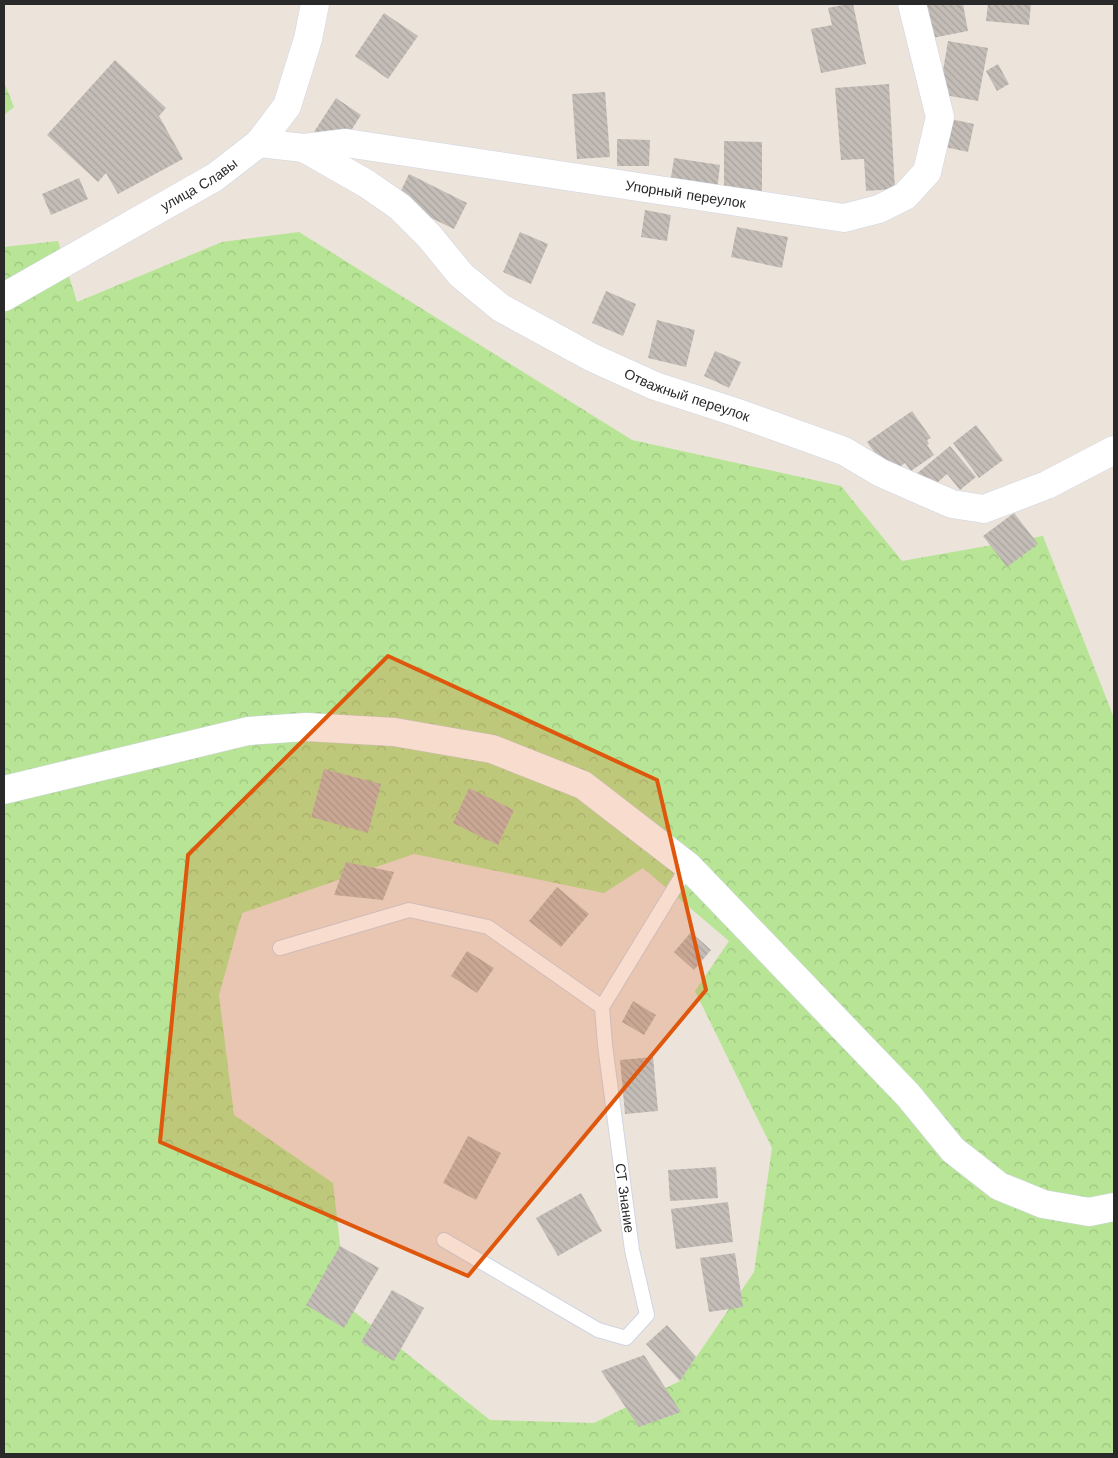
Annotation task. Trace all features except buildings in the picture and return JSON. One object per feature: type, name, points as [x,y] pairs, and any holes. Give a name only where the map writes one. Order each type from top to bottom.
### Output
[{"type":"street","name":"улица Славы","points":[[4,297],[215,177],[259,143],[288,106],[308,39],[315,4]]},
{"type":"street","name":"Упорный переулок","points":[[259,143],[304,148],[346,143],[844,218],[879,209],[905,196],[927,172],[940,117],[912,4]]},
{"type":"street","name":"Отважный переулок","points":[[304,148],[367,184],[400,207],[429,236],[462,275],[501,308],[591,357],[655,386],[844,451],[881,473],[952,504],[984,508],[1047,485],[1114,450]]},
{"type":"street","points":[[4,790],[248,731],[306,727],[394,732],[492,749],[583,785],[688,866],[908,1095],[952,1150],[999,1186],[1042,1204],[1089,1212],[1114,1207]]},
{"type":"lane","points":[[280,948],[409,910],[488,927],[602,1007],[688,866]]},
{"type":"lane","name":"СТ Знание","points":[[444,1240],[598,1330],[626,1338],[647,1315],[632,1250],[605,1045],[602,1007]]},
{"type":"highlighted area","points":[[388,656],[657,780],[706,990],[468,1276],[160,1142],[188,855]]},
{"type":"green space","points":[[4,82],[14,107],[4,115]]},
{"type":"green space","points":[[299,232],[632,440],[841,486],[902,561],[1043,536],[1114,718],[1114,1454],[4,1454],[4,247],[58,241],[77,302],[222,242]],"holes":[[[414,854],[604,893],[643,868],[729,941],[695,991],[772,1148],[754,1272],[680,1381],[594,1423],[490,1420],[347,1306],[333,1183],[234,1115],[219,995],[242,913]]]}]
